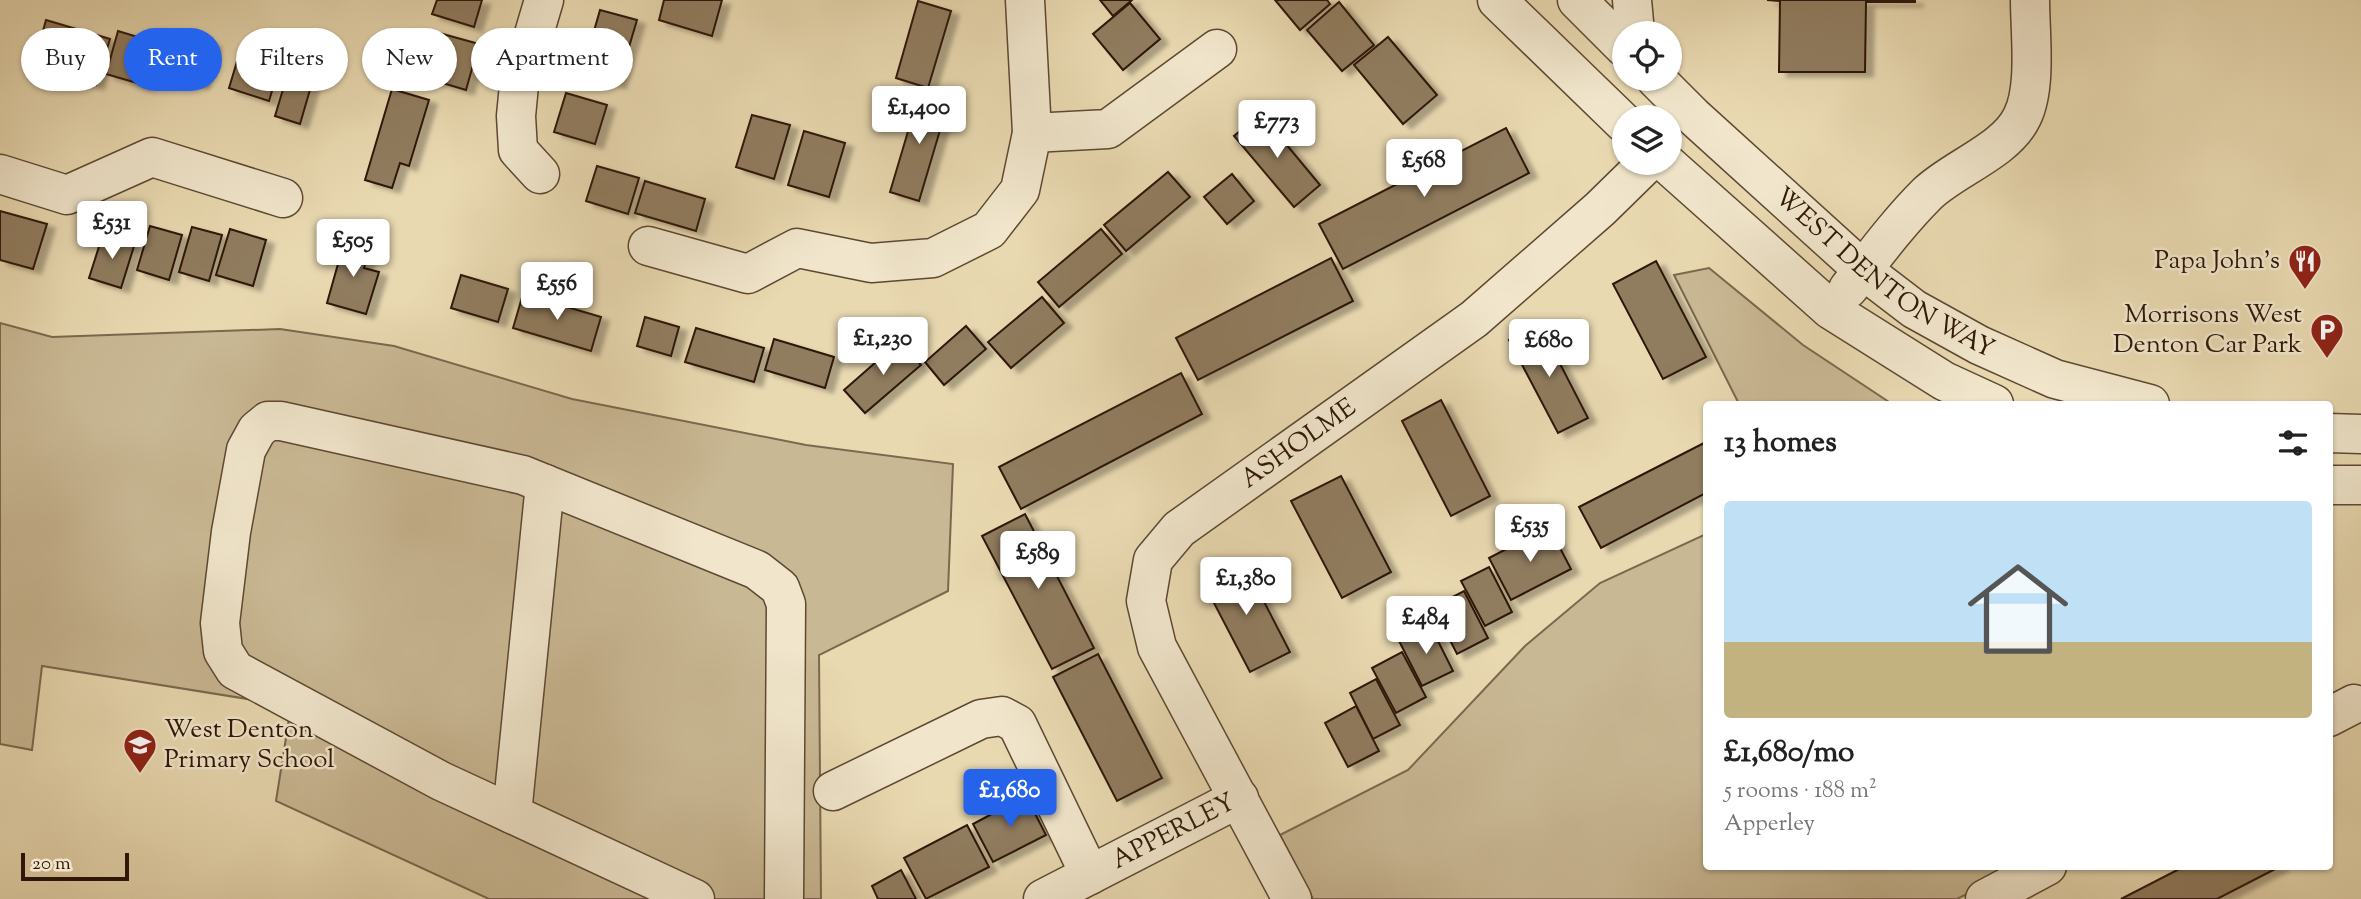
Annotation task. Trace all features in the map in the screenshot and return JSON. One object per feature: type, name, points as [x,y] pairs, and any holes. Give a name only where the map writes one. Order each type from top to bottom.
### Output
[{"type":"street","points":[[540,174],[517,150],[516,116],[519,85],[544,0]]},
{"type":"street","points":[[648,246],[748,274],[797,247],[871,263],[933,258],[989,230],[1020,190],[1032,133],[1025,0]]},
{"type":"street","points":[[1577,0],[1612,35]]},
{"type":"street","points":[[1632,0],[1634,21]]},
{"type":"street","points":[[1831,310],[1928,194],[1949,176],[1998,144],[2012,132],[2022,118],[2028,101],[2030,73],[2030,0]]},
{"type":"street","points":[[1508,6],[1612,111]]},
{"type":"street","points":[[1032,133],[1108,129],[1217,49]]},
{"type":"street","name":"WEST DENTON WAY","points":[[1682,129],[1914,309],[1979,345],[2055,379],[2139,401]]},
{"type":"street","points":[[0,174],[67,195],[152,157],[283,198]]},
{"type":"street","name":"ASHOLME","points":[[1239,798],[1157,647],[1146,601],[1153,560],[1179,529],[1474,318],[1600,209],[1635,175]]},
{"type":"street","name":"WEST DENTON WAY","points":[[1679,175],[1831,310],[1944,381],[1987,401]]},
{"type":"street","points":[[695,899],[442,781],[235,670],[223,651],[220,623],[231,532],[246,450],[257,430],[268,421],[281,421],[523,475],[757,570],[780,588],[786,604],[784,899]]},
{"type":"street","points":[[2333,433],[2361,434]]},
{"type":"street","points":[[512,814],[545,484]]},
{"type":"street","points":[[2333,485],[2361,485]]},
{"type":"street","points":[[833,791],[981,719],[1002,716],[1017,724],[1090,875]]},
{"type":"street","name":"APPERLEY","points":[[1043,899],[1239,798],[1292,899]]},
{"type":"street","points":[[1985,899],[2039,870]]},
{"type":"shaded area","points":[[1709,268],[1803,345],[1887,401],[1737,401],[1674,275]]},
{"type":"shaded area","points":[[0,323],[52,337],[280,329],[394,346],[572,399],[806,445],[953,464],[948,591],[819,655],[821,899],[489,899],[276,801],[291,706],[42,666],[32,750],[0,744]]},
{"type":"shaded area","points":[[1703,535],[1703,870],[1997,870],[2001,877],[1957,899],[1313,899],[1280,835],[1408,770],[1525,646],[1600,583]]},
{"type":"building","points":[[437,0],[482,0],[474,27],[432,14]]},
{"type":"building","points":[[664,0],[722,0],[712,36],[659,20]]},
{"type":"building","points":[[1100,0],[1132,0],[1113,16]]},
{"type":"building","points":[[1275,0],[1327,0],[1330,4],[1300,30]]},
{"type":"building","points":[[1767,0],[1915,2],[1866,2],[1865,72],[1779,72],[1780,1]]},
{"type":"building","points":[[918,1],[951,11],[928,88],[896,78]]},
{"type":"building","points":[[1339,2],[1374,45],[1342,71],[1307,30]]},
{"type":"building","points":[[1130,3],[1160,39],[1123,70],[1093,34]]},
{"type":"building","points":[[600,10],[637,20],[633,33],[633,28],[595,28]]},
{"type":"building","points":[[46,20],[73,28],[44,28]]},
{"type":"building","points":[[118,31],[124,33],[124,79],[110,75],[110,60]]},
{"type":"building","points":[[1388,37],[1437,95],[1403,124],[1354,65]]},
{"type":"building","points":[[457,38],[471,42],[471,72],[466,90],[457,87]]},
{"type":"building","points":[[236,65],[236,90],[229,88]]},
{"type":"building","points":[[238,91],[272,91],[269,101]]},
{"type":"building","points":[[282,91],[310,91],[300,124],[275,116]]},
{"type":"building","points":[[391,91],[429,100],[409,166],[400,163],[392,188],[365,180]]},
{"type":"building","points":[[920,91],[949,100],[919,201],[890,192]]},
{"type":"building","points":[[566,93],[607,105],[595,144],[554,132]]},
{"type":"building","points":[[1261,114],[1320,185],[1294,207],[1234,136]]},
{"type":"building","points":[[752,115],[790,125],[774,179],[736,167]]},
{"type":"building","points":[[1506,128],[1529,173],[1343,269],[1319,224]]},
{"type":"building","points":[[804,131],[845,143],[829,197],[788,185]]},
{"type":"building","points":[[597,166],[639,178],[628,214],[586,201]]},
{"type":"building","points":[[1168,172],[1190,197],[1126,251],[1104,225]]},
{"type":"building","points":[[1232,174],[1254,201],[1227,224],[1204,197]]},
{"type":"building","points":[[645,181],[705,199],[696,231],[635,213]]},
{"type":"building","points":[[0,211],[47,224],[33,269],[0,260]]},
{"type":"building","points":[[150,226],[182,235],[169,280],[137,270]]},
{"type":"building","points":[[192,227],[222,235],[209,281],[179,272]]},
{"type":"building","points":[[230,229],[266,240],[253,286],[216,275]]},
{"type":"building","points":[[1101,229],[1122,254],[1059,307],[1038,282]]},
{"type":"building","points":[[103,234],[135,243],[121,288],[89,278]]},
{"type":"building","points":[[345,239],[371,246],[364,268],[379,272],[366,314],[327,303]]},
{"type":"building","points":[[1331,258],[1353,301],[1198,380],[1176,338]]},
{"type":"building","points":[[1656,261],[1706,357],[1663,379],[1613,284]]},
{"type":"building","points":[[461,275],[508,289],[498,322],[451,308]]},
{"type":"building","points":[[523,294],[601,317],[591,351],[513,328]]},
{"type":"building","points":[[1042,297],[1064,323],[1011,368],[988,342]]},
{"type":"building","points":[[645,317],[679,327],[671,356],[637,346]]},
{"type":"building","points":[[1540,325],[1588,418],[1558,433],[1509,340]]},
{"type":"building","points":[[966,326],[986,349],[944,385],[925,362]]},
{"type":"building","points":[[696,328],[764,348],[754,382],[685,362]]},
{"type":"building","points":[[774,339],[834,357],[825,388],[765,370]]},
{"type":"building","points":[[900,341],[921,365],[865,413],[844,390]]},
{"type":"building","points":[[1181,373],[1202,414],[1021,509],[999,467]]},
{"type":"building","points":[[1441,400],[1490,496],[1451,516],[1402,421]]},
{"type":"building","points":[[1703,444],[1703,495],[1601,548],[1579,507]]},
{"type":"building","points":[[1341,476],[1391,572],[1342,598],[1291,501]]},
{"type":"building","points":[[1025,514],[1094,648],[1052,669],[982,536]]},
{"type":"building","points":[[1549,527],[1571,569],[1511,600],[1489,558]]},
{"type":"building","points":[[1243,561],[1290,652],[1250,672],[1203,582]]},
{"type":"building","points":[[1489,567],[1512,612],[1485,626],[1461,581]]},
{"type":"building","points":[[1464,591],[1488,638],[1457,654],[1433,607]]},
{"type":"building","points":[[1430,625],[1453,671],[1422,686],[1399,641]]},
{"type":"building","points":[[1402,652],[1426,697],[1396,713],[1372,668]]},
{"type":"building","points":[[1098,654],[1162,778],[1117,801],[1053,677]]},
{"type":"building","points":[[1376,679],[1400,725],[1373,739],[1350,693]]},
{"type":"building","points":[[1356,706],[1379,751],[1348,767],[1325,723]]},
{"type":"building","points":[[1026,796],[1046,835],[993,862],[973,824]]},
{"type":"building","points":[[967,825],[989,867],[926,899],[904,858]]},
{"type":"building","points":[[901,870],[916,899],[878,899],[872,886]]},
{"type":"building","points":[[2177,870],[2273,870],[2217,899],[2121,899]]},
{"type":"place","name":"Papa John's","points":[[2305,291]]},
{"type":"place","name":"Morrisons West Denton Car Park","points":[[2327,360]]},
{"type":"place","name":"West Denton Primary School","points":[[140,775]]}]
